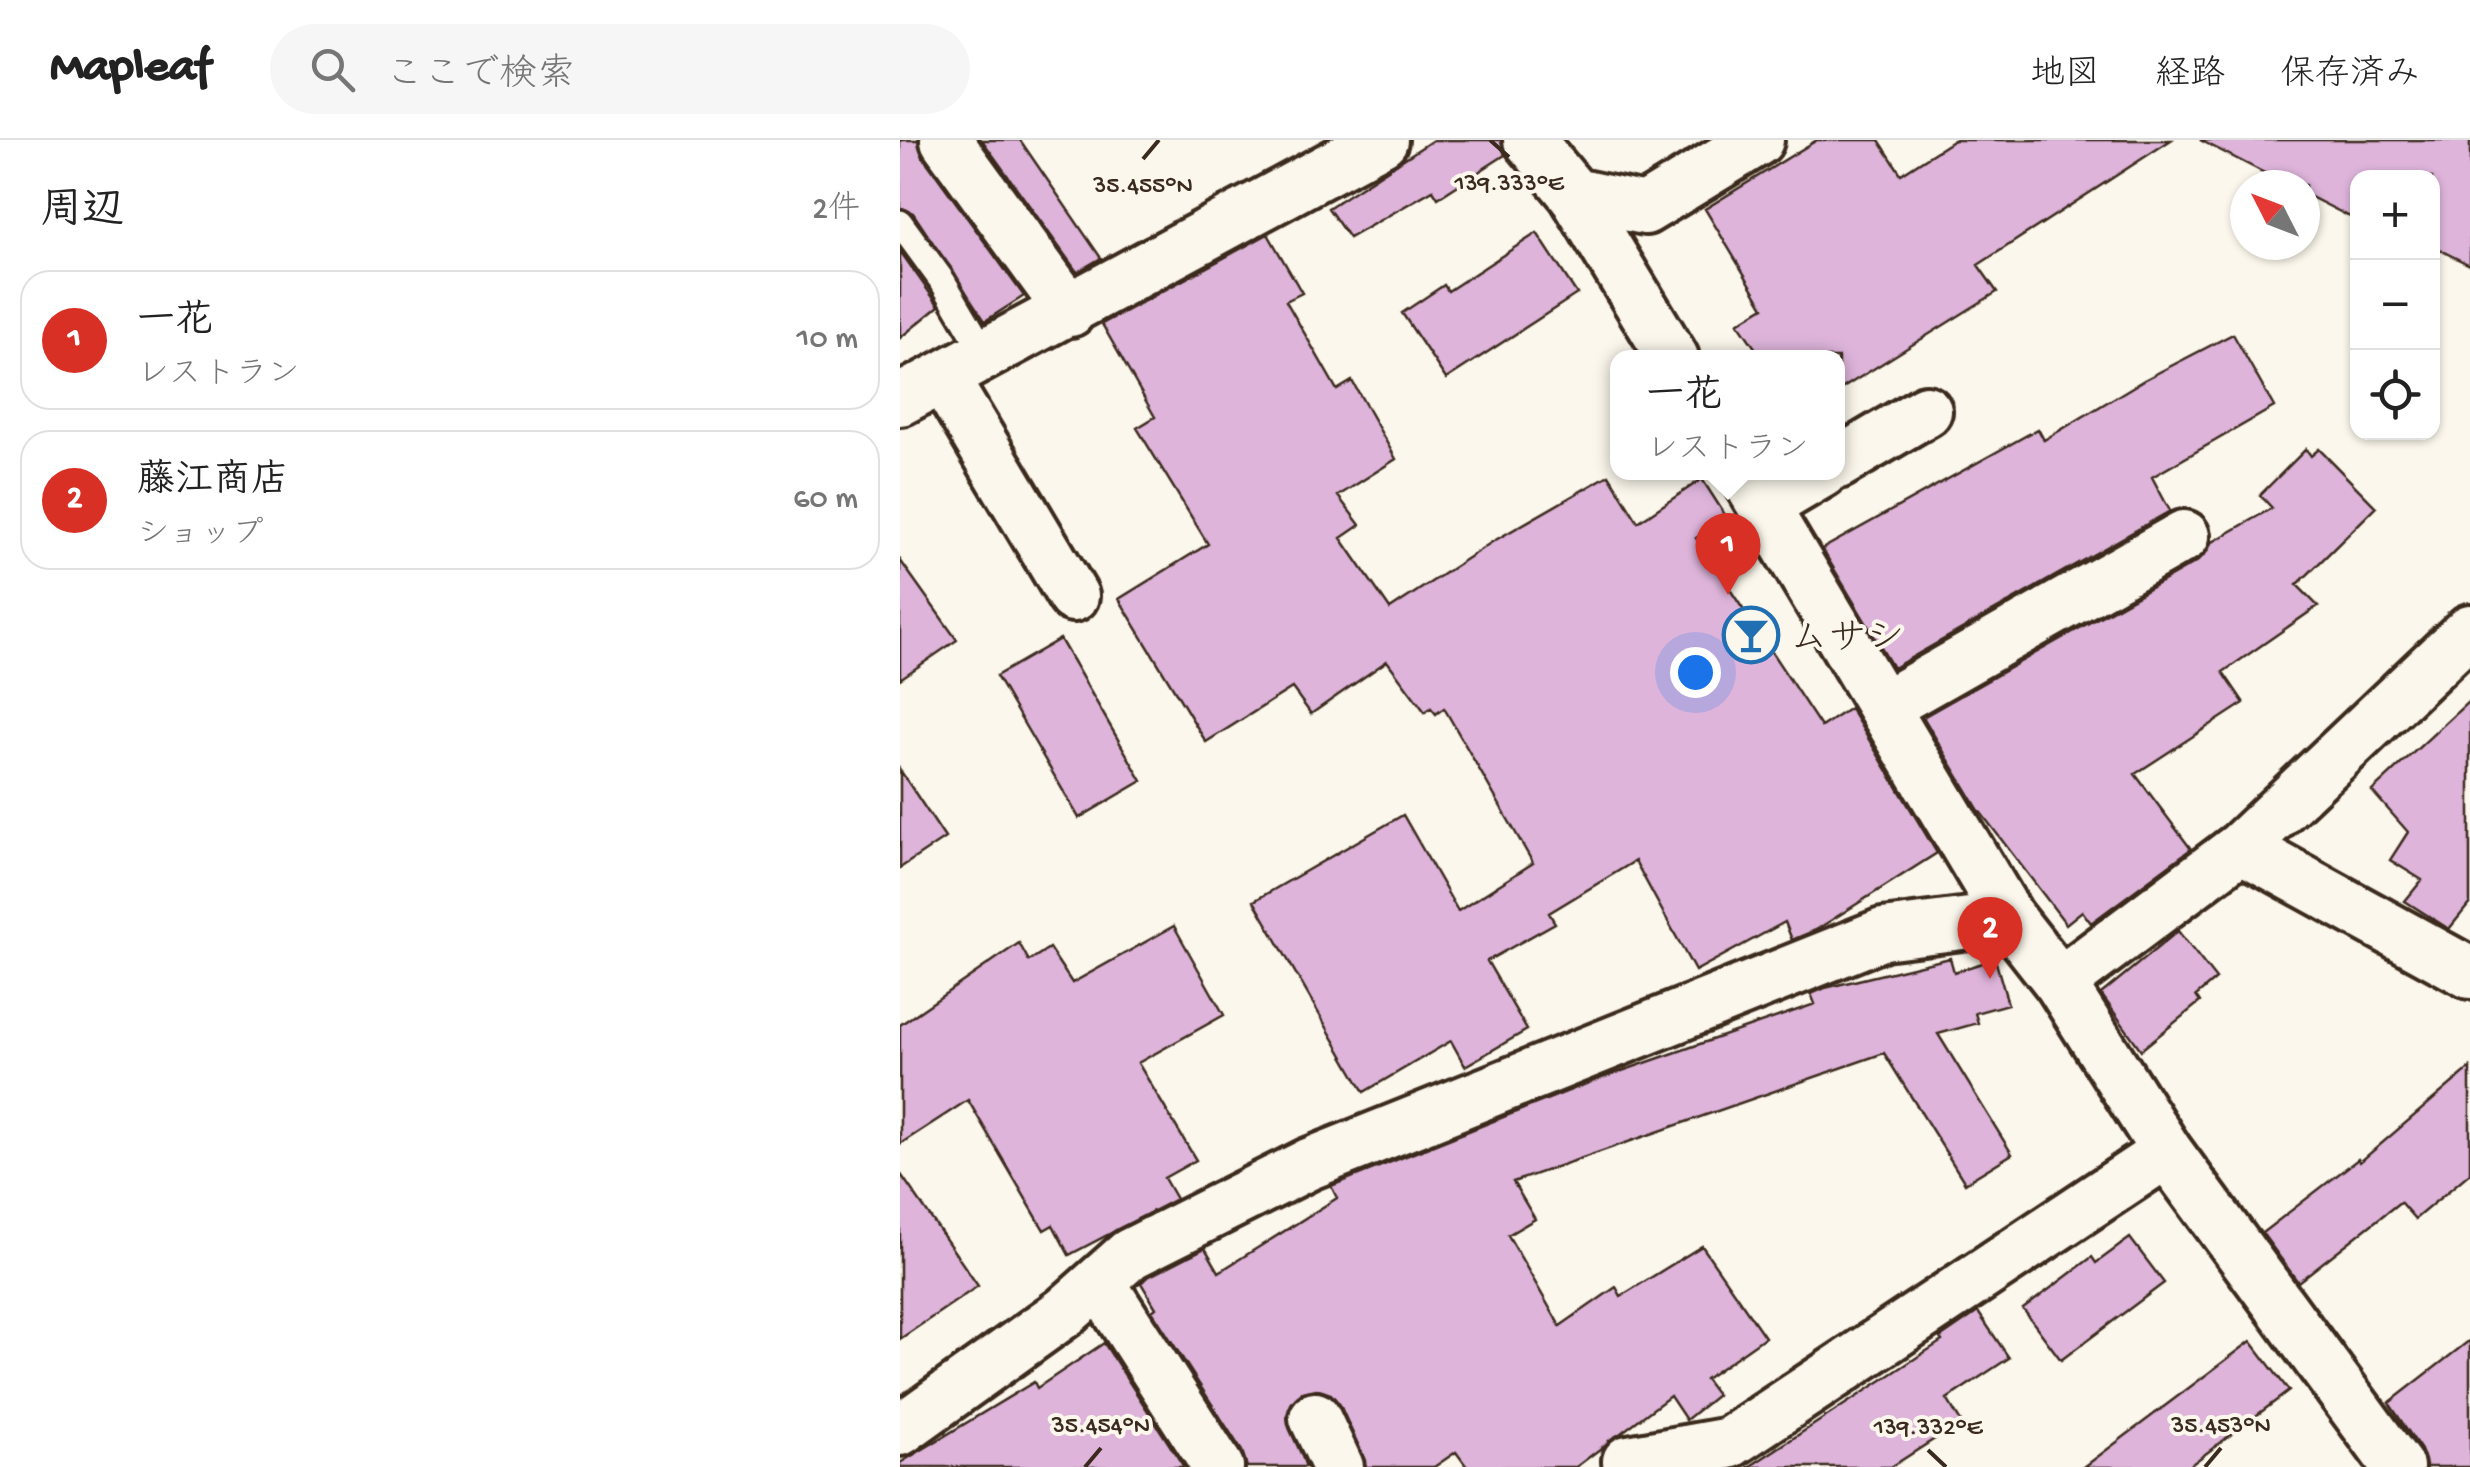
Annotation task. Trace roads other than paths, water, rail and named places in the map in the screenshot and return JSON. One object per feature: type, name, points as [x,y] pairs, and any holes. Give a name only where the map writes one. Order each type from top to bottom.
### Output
[{"type":"street","points":[[946,140],[1070,311]]},
{"type":"street","points":[[1046,577],[943,378],[1382,140]]},
{"type":"street","points":[[1529,140],[1574,194],[1668,350]]},
{"type":"street","points":[[1574,194],[1645,209],[1758,140]]},
{"type":"street","points":[[1845,459],[1926,412]]},
{"type":"street","points":[[1791,480],[1753,490],[2009,918],[2060,983],[2167,1152],[2398,1467]]},
{"type":"street","points":[[1883,707],[2113,551],[2184,536]]},
{"type":"street","points":[[2060,983],[2240,848],[2470,630]]},
{"type":"street","points":[[2240,848],[2470,972]]},
{"type":"street","points":[[900,1430],[1100,1283],[1130,1254],[1310,1164],[1883,934],[2009,918]]},
{"type":"street","points":[[1624,1456],[1729,1443],[2167,1152]]},
{"type":"street","points":[[1100,1283],[1218,1467]]},
{"type":"street","points":[[1315,1418],[1338,1467]]},
{"type":"lane","points":[[900,223],[943,282],[943,378]]},
{"type":"place","name":"一花","points":[[1728,595]]},
{"type":"place","name":"ムサシ","points":[[1751,635]]},
{"type":"place","name":"藤江商店","points":[[1990,979]]}]
